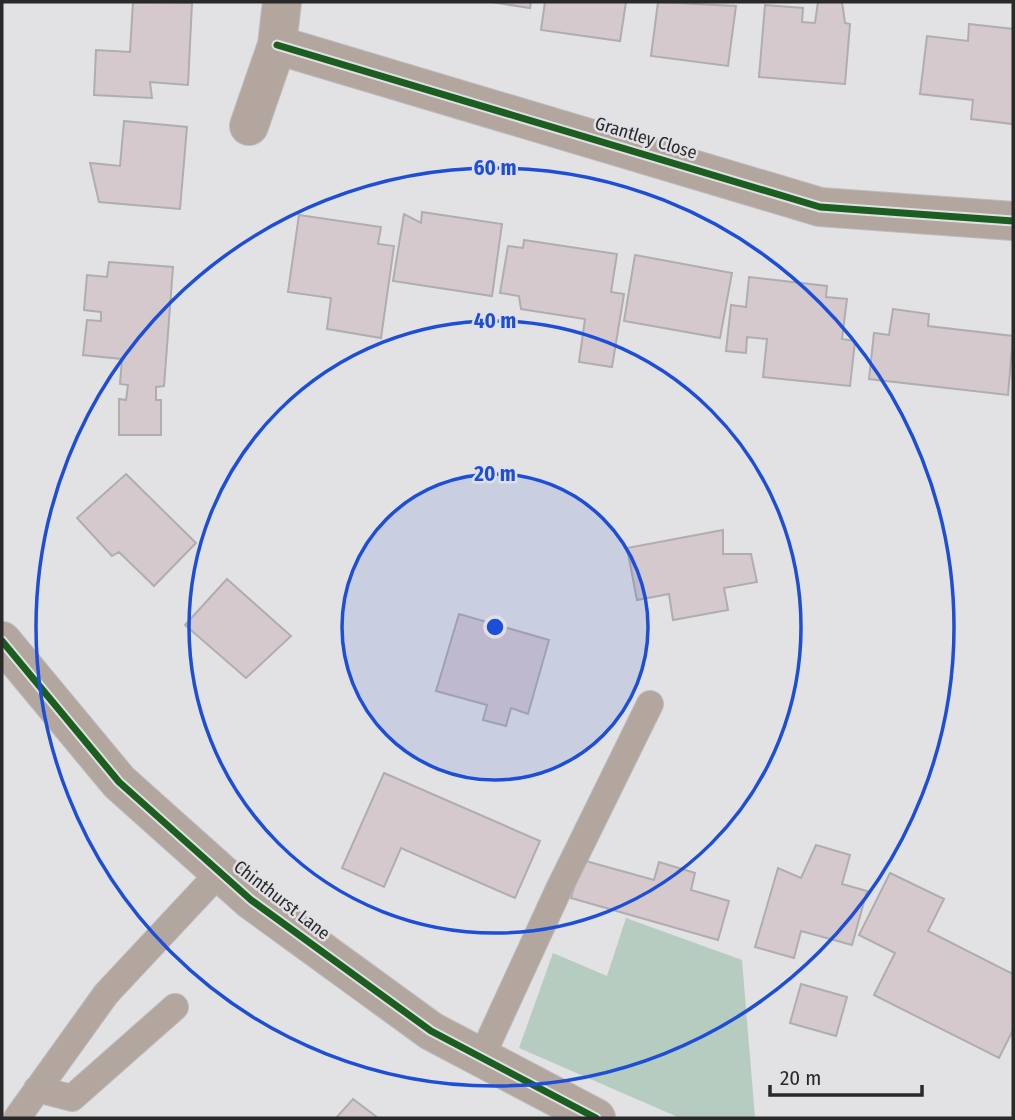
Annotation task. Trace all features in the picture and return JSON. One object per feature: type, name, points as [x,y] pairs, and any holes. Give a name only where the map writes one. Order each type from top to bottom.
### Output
[{"type":"street","points":[[249,126],[277,45],[282,2]]},
{"type":"street","name":"Grantley Close","points":[[277,45],[820,206],[1013,221]]},
{"type":"street","name":"Chinthurst Lane","points":[[2,641],[119,782],[251,900],[431,1031],[596,1118]]},
{"type":"lane","points":[[481,1058],[558,891],[650,704]]},
{"type":"lane","points":[[16,1118],[106,993],[220,872]]},
{"type":"lane","points":[[37,1089],[72,1098],[175,1007]]},
{"type":"green space","points":[[626,918],[742,960],[755,1118],[680,1118],[519,1048],[553,953],[607,976]]},
{"type":"building","points":[[133,2],[192,3],[188,85],[150,82],[152,98],[94,95],[96,50],[130,52]]},
{"type":"building","points":[[491,2],[531,2],[530,8]]},
{"type":"building","points":[[545,2],[626,2],[620,41],[541,30]]},
{"type":"building","points":[[658,2],[736,6],[728,66],[651,56]]},
{"type":"building","points":[[818,2],[842,2],[845,23],[850,24],[845,84],[759,77],[765,5],[803,8],[802,22],[815,23]]},
{"type":"building","points":[[969,24],[1013,29],[1013,124],[971,119],[973,100],[920,94],[927,36],[968,41]]},
{"type":"building","points":[[124,121],[187,127],[180,209],[99,202],[90,163],[120,166]]},
{"type":"building","points":[[422,212],[502,224],[492,296],[393,281],[404,214],[421,223]]},
{"type":"building","points":[[299,215],[381,227],[378,244],[394,246],[381,338],[327,329],[331,298],[288,292]]},
{"type":"building","points":[[524,240],[617,254],[611,292],[624,294],[612,367],[579,362],[585,319],[521,309],[519,296],[500,293],[508,246],[523,248]]},
{"type":"building","points":[[635,255],[732,273],[720,338],[624,321]]},
{"type":"building","points":[[109,262],[173,267],[164,386],[156,387],[156,400],[161,400],[161,435],[119,435],[119,399],[126,400],[128,385],[120,384],[122,359],[83,355],[87,320],[101,321],[101,312],[84,310],[87,275],[107,277]]},
{"type":"building","points":[[749,277],[827,286],[826,297],[847,299],[842,339],[855,341],[850,386],[763,377],[767,339],[747,337],[746,353],[726,351],[731,305],[746,307]]},
{"type":"building","points":[[893,309],[929,314],[928,326],[1013,336],[1008,395],[869,379],[874,333],[889,335]]},
{"type":"building","points":[[126,474],[196,543],[154,586],[119,552],[112,556],[77,518]]},
{"type":"building","points":[[723,530],[723,554],[751,554],[757,582],[724,588],[728,610],[673,620],[669,594],[637,600],[627,548]]},
{"type":"building","points":[[227,579],[291,636],[246,678],[185,625]]},
{"type":"building","points":[[459,614],[549,640],[528,714],[511,708],[506,726],[483,720],[487,705],[436,691]]},
{"type":"building","points":[[384,773],[540,841],[515,898],[401,848],[384,887],[342,868]]},
{"type":"building","points":[[816,845],[850,855],[842,884],[867,891],[852,945],[801,931],[794,958],[755,947],[778,868],[801,878]]},
{"type":"building","points":[[582,860],[654,880],[659,862],[695,873],[691,890],[729,901],[718,940],[571,898]]},
{"type":"building","points":[[890,873],[944,899],[928,931],[1013,974],[1013,1030],[999,1058],[874,995],[895,953],[859,935]]},
{"type":"building","points":[[801,984],[847,997],[836,1036],[790,1023]]},
{"type":"building","points":[[353,1099],[378,1118],[336,1118]]},
{"type":"cycle path","points":[[277,45],[820,207],[1013,221]]},
{"type":"cycle path","points":[[2,641],[119,782],[251,900],[431,1031],[596,1118]]}]
